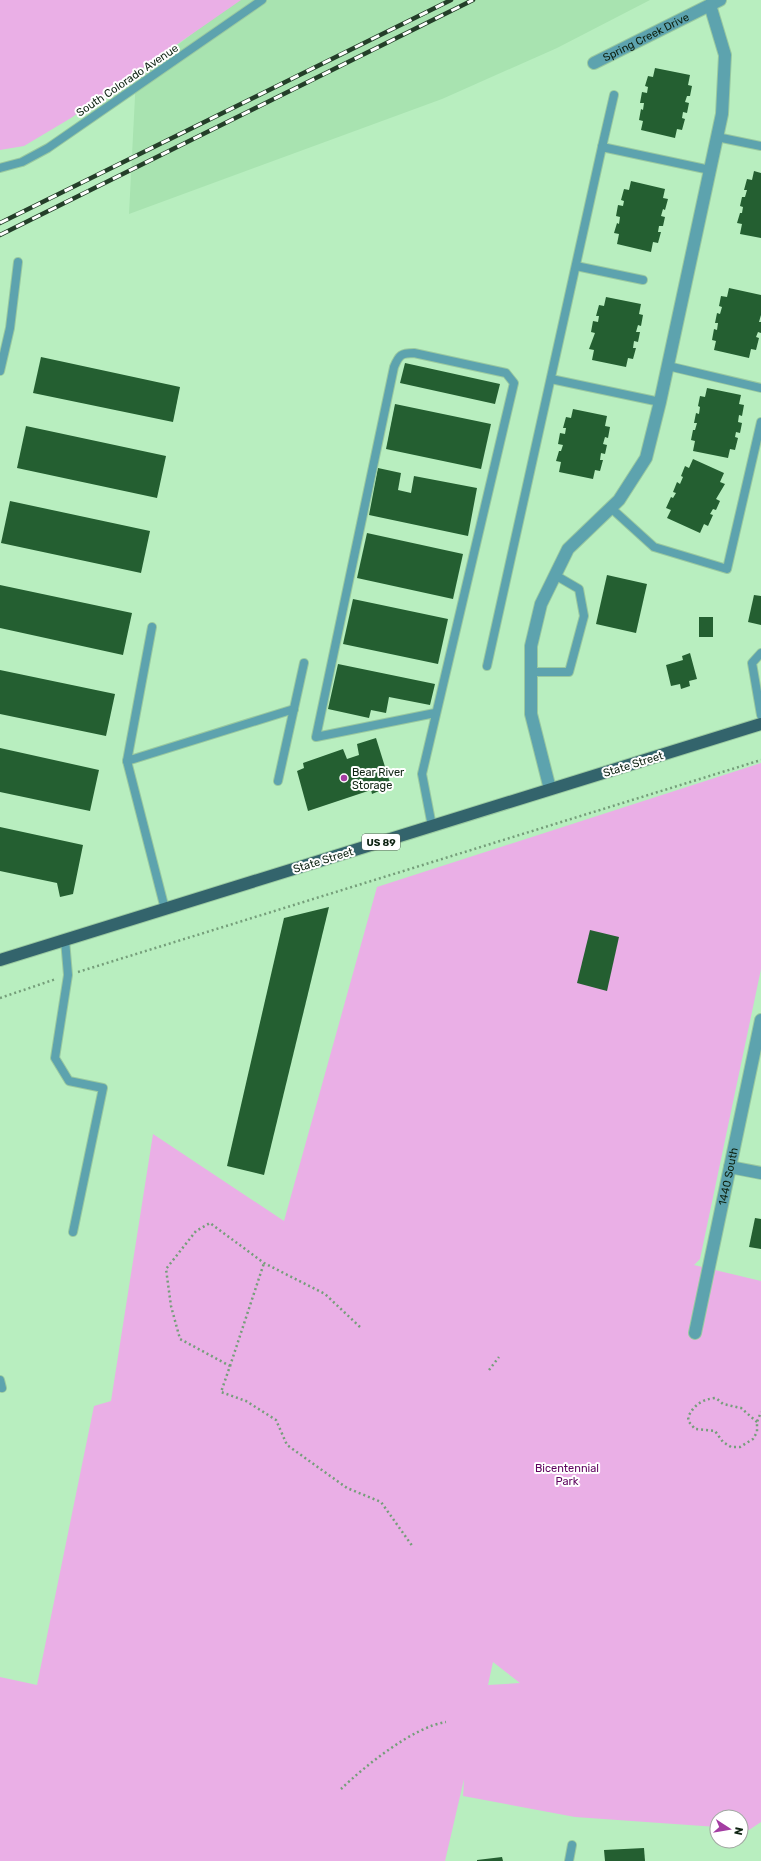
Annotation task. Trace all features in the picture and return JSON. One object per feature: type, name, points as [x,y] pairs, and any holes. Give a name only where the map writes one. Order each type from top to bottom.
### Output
[{"type":"main road","name":"State Street","points":[[0,960],[761,724]]},
{"type":"street","name":"Spring Creek Drive","points":[[594,62],[715,2]]},
{"type":"street","points":[[550,789],[531,714],[531,646],[541,604],[568,549],[619,500],[646,458],[668,366],[722,114],[725,55],[715,2]]},
{"type":"street","name":"1440 South","points":[[694,1333],[761,1020]]},
{"type":"street","points":[[730,1167],[761,1173]]},
{"type":"lane","name":"South Colorado Avenue","points":[[0,168],[22,162],[48,148],[262,0]]},
{"type":"lane","points":[[487,666],[614,95]]},
{"type":"lane","points":[[717,137],[761,146]]},
{"type":"lane","points":[[602,147],[710,170]]},
{"type":"lane","points":[[0,371],[10,328],[18,262]]},
{"type":"lane","points":[[576,266],[643,280]]},
{"type":"lane","points":[[432,826],[422,774],[435,713],[514,383],[506,373],[414,353],[404,353],[398,359],[394,367],[316,737],[435,713]]},
{"type":"lane","points":[[668,366],[761,388]]},
{"type":"lane","points":[[550,379],[660,402]]},
{"type":"lane","points":[[611,508],[654,547],[727,569],[761,422]]},
{"type":"lane","points":[[531,672],[569,672],[584,616],[579,589],[555,576]]},
{"type":"lane","points":[[152,628],[127,761],[165,909]]},
{"type":"lane","points":[[761,653],[752,663],[761,715]]},
{"type":"lane","points":[[278,782],[304,663]]},
{"type":"lane","points":[[127,761],[294,709]]},
{"type":"lane","points":[[65,940],[68,975],[55,1058],[69,1081],[103,1088],[73,1232]]},
{"type":"lane","points":[[568,1861],[572,1845]]},
{"type":"path","points":[[0,998],[68,975],[761,760]]},
{"type":"path","points":[[230,1366],[180,1339],[171,1306],[166,1269],[196,1231],[210,1223],[264,1263],[325,1294],[360,1327]]},
{"type":"path","points":[[264,1263],[221,1392],[246,1400],[276,1420],[287,1445],[347,1488],[381,1502],[413,1547]]},
{"type":"path","points":[[489,1370],[499,1357]]},
{"type":"path","points":[[757,1422],[741,1408],[723,1404],[716,1398],[707,1399],[700,1402],[693,1407],[688,1417],[689,1422],[695,1429],[714,1431],[723,1442],[731,1447],[740,1447],[753,1439],[757,1432],[757,1422],[761,1412]]},
{"type":"path","points":[[341,1789],[367,1765],[421,1729],[437,1723],[446,1722]]},
{"type":"shaded area","points":[[236,0],[650,0],[557,48],[442,99],[129,214],[136,77]]},
{"type":"green space","points":[[0,0],[241,0],[71,118],[24,146],[0,150]]},
{"type":"green space","name":"Bicentennial Park","points":[[761,763],[761,969],[700,1259],[694,1265],[761,1281],[761,1822],[749,1830],[749,1809],[709,1809],[709,1826],[575,1817],[463,1796],[464,1779],[445,1861],[0,1861],[0,1677],[37,1685],[94,1406],[111,1401],[153,1134],[284,1221],[377,887]],"holes":[[[493,1662],[520,1683],[488,1685]]]},
{"type":"building","points":[[655,68],[690,75],[688,85],[692,86],[690,96],[687,96],[685,102],[689,103],[687,113],[683,112],[682,118],[685,119],[682,130],[677,129],[675,138],[641,130],[643,121],[639,120],[644,103],[640,103],[642,92],[647,93],[648,87],[645,86],[648,76],[653,77]]},
{"type":"building","points":[[754,171],[761,173],[761,238],[740,234],[742,224],[737,223],[740,213],[742,213],[743,207],[740,206],[742,197],[745,197],[747,190],[744,190],[747,179],[752,180]]},
{"type":"building","points":[[631,181],[665,189],[663,198],[668,199],[665,210],[663,209],[661,216],[665,217],[663,226],[659,226],[658,232],[661,232],[658,243],[653,242],[651,252],[617,244],[619,234],[614,233],[617,223],[619,224],[620,217],[616,216],[618,205],[623,206],[624,201],[621,200],[624,189],[629,190]]},
{"type":"building","points":[[729,288],[761,295],[761,315],[759,322],[761,322],[761,333],[758,332],[756,337],[759,338],[756,350],[751,349],[749,358],[714,350],[716,341],[712,340],[714,329],[717,330],[718,323],[715,323],[717,313],[720,314],[722,307],[719,306],[721,296],[727,297]]},
{"type":"building","points":[[606,297],[641,304],[639,314],[643,315],[641,326],[638,325],[636,332],[640,332],[638,342],[634,341],[633,348],[636,348],[633,359],[628,358],[626,367],[592,360],[594,350],[589,349],[595,333],[591,332],[593,321],[598,322],[599,316],[596,316],[599,305],[604,306]]},
{"type":"building","points":[[41,357],[180,387],[173,422],[33,393]]},
{"type":"building","points":[[405,363],[500,384],[495,404],[400,383]]},
{"type":"building","points":[[707,388],[741,395],[739,404],[744,405],[742,416],[739,415],[738,422],[742,423],[740,433],[736,432],[735,437],[738,438],[735,450],[730,449],[728,458],[693,451],[695,441],[691,440],[693,430],[695,430],[697,423],[694,423],[696,413],[699,414],[700,407],[698,406],[700,396],[705,397]]},
{"type":"building","points":[[395,404],[491,424],[481,469],[386,449]]},
{"type":"building","points":[[573,409],[607,416],[605,426],[610,427],[608,438],[605,437],[603,444],[607,445],[605,454],[601,453],[600,460],[603,460],[600,471],[595,470],[593,479],[559,472],[561,462],[556,461],[559,451],[561,451],[563,445],[558,444],[560,433],[565,434],[566,428],[563,428],[566,417],[571,418]]},
{"type":"building","points":[[26,426],[166,456],[157,498],[17,468]]},
{"type":"building","points":[[693,459],[724,473],[720,482],[725,484],[716,499],[720,501],[716,510],[713,509],[710,514],[713,515],[708,526],[704,524],[700,533],[667,518],[671,510],[666,508],[671,497],[673,498],[676,493],[673,492],[677,482],[680,484],[685,466],[689,468]]},
{"type":"building","points":[[378,468],[401,473],[398,490],[411,493],[414,476],[477,488],[468,536],[369,515]]},
{"type":"building","points":[[10,501],[150,531],[141,573],[1,543]]},
{"type":"building","points":[[367,533],[463,554],[453,599],[357,578]]},
{"type":"building","points":[[607,575],[647,584],[636,633],[596,624]]},
{"type":"building","points":[[0,585],[132,613],[123,655],[0,628]]},
{"type":"building","points":[[754,595],[761,596],[761,625],[748,622]]},
{"type":"building","points":[[353,599],[448,619],[438,664],[343,644]]},
{"type":"building","points":[[699,617],[713,617],[713,637],[699,637]]},
{"type":"building","points":[[690,653],[697,679],[689,681],[690,686],[681,689],[680,684],[671,686],[666,665],[683,660],[682,656]]},
{"type":"building","points":[[338,664],[435,684],[430,705],[389,697],[386,713],[371,710],[369,718],[328,709]]},
{"type":"building","points":[[0,670],[115,694],[106,736],[0,714]]},
{"type":"building","name":"Bear River Storage","points":[[376,738],[391,786],[372,794],[371,790],[308,811],[297,771],[304,768],[303,763],[343,749],[347,759],[359,755],[357,744]]},
{"type":"building","points":[[0,748],[99,770],[90,811],[0,792]]},
{"type":"building","points":[[0,827],[83,845],[73,894],[60,897],[57,883],[0,871]]},
{"type":"building","points":[[329,907],[264,1175],[227,1166],[284,918]]},
{"type":"building","points":[[590,930],[619,937],[607,991],[577,983]]},
{"type":"building","points":[[755,1218],[761,1219],[761,1249],[749,1247]]},
{"type":"building","points":[[644,1848],[645,1861],[605,1861],[604,1850]]},
{"type":"building","points":[[502,1857],[503,1861],[477,1861],[477,1860]]},
{"type":"railway","points":[[0,223],[451,0]]},
{"type":"railway","points":[[0,235],[473,0]]},
{"type":"place","name":"Bear River Storage","points":[[344,778]]}]
